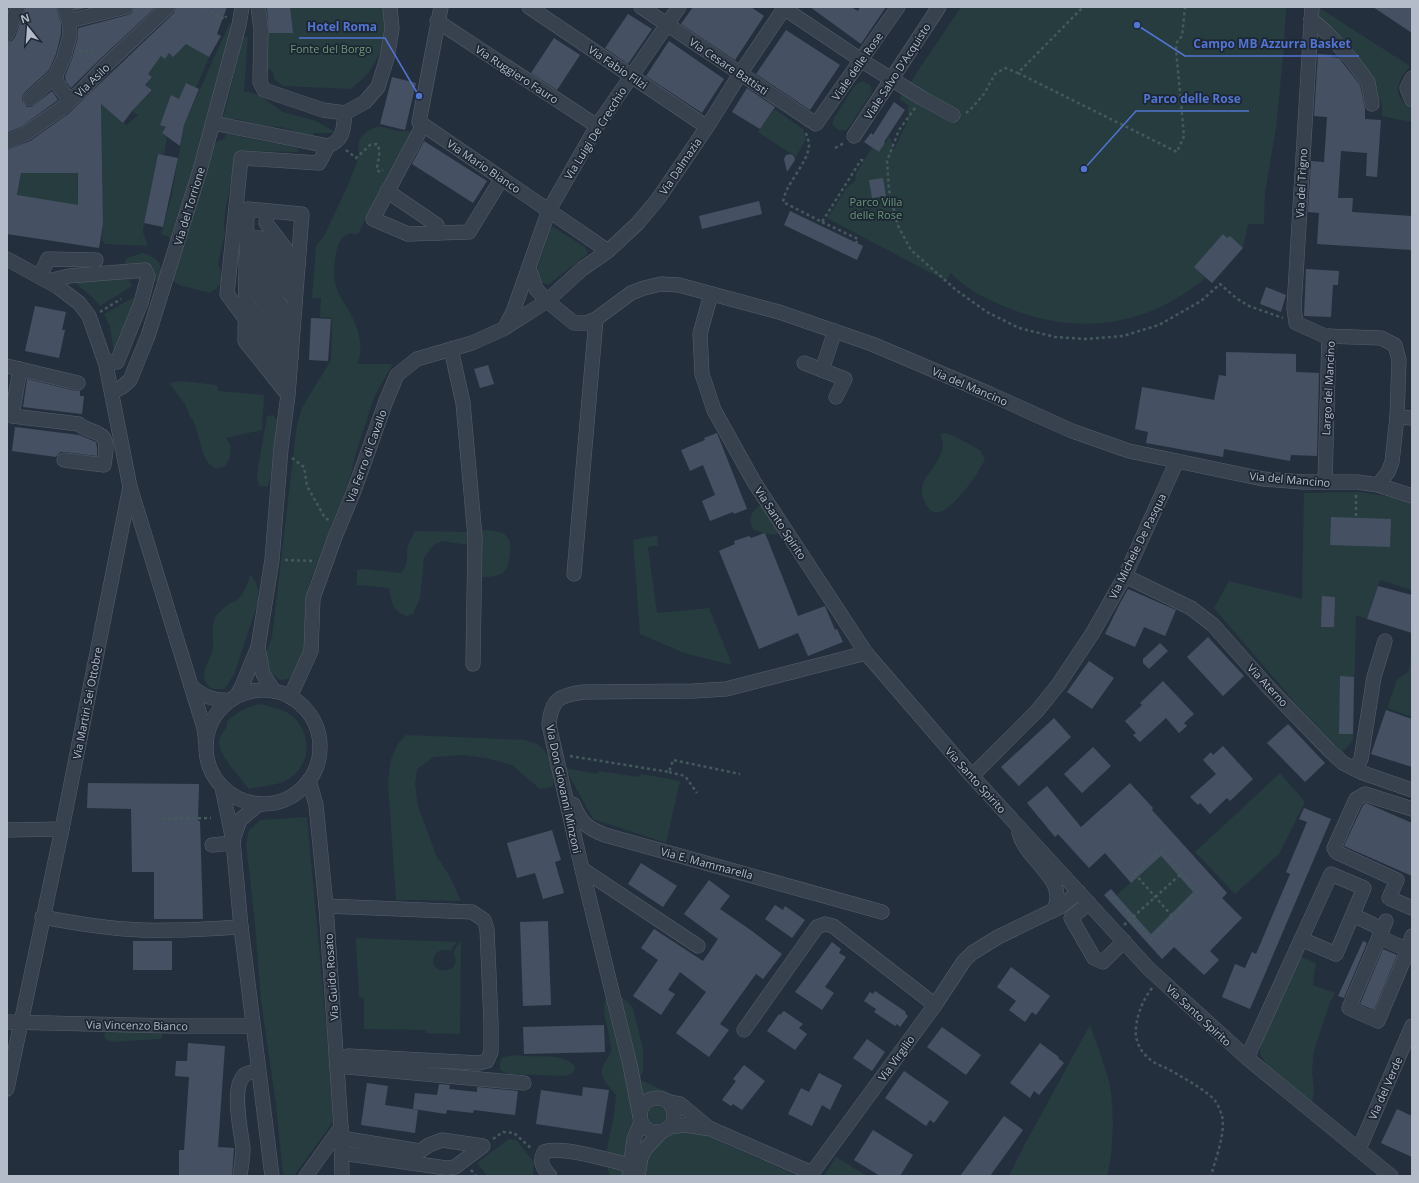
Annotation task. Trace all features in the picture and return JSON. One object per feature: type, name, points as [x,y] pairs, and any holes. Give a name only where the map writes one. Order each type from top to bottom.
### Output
[{"type":"street","points":[[8,30],[18,7]]},
{"type":"street","points":[[30,99],[53,79],[64,57],[70,35],[69,21],[64,7]]},
{"type":"street","points":[[69,21],[126,7]]},
{"type":"street","name":"Via Asilo","points":[[7,142],[25,134],[70,100],[168,7]]},
{"type":"street","name":"Via del Torrione","points":[[112,392],[122,387],[130,380],[148,336],[200,170],[239,25],[242,7]]},
{"type":"street","points":[[258,7],[261,29],[260,82],[264,90],[323,110],[345,112],[365,102],[378,87],[387,58],[392,29],[390,7]]},
{"type":"street","points":[[440,7],[421,123],[373,219],[408,234],[469,232],[502,178]]},
{"type":"street","name":"Via Fabio Filzi","points":[[529,7],[707,127]]},
{"type":"street","name":"Via Cesare Battisti","points":[[641,7],[816,124]]},
{"type":"street","name":"Via Luigi De Crecchio","points":[[503,329],[513,312],[530,268],[549,210],[597,126],[679,7]]},
{"type":"street","name":"Viale delle Rose","points":[[816,124],[898,7]]},
{"type":"street","name":"Viale Salvo D'Acquisto","points":[[854,136],[939,7]]},
{"type":"street","points":[[784,8],[861,60],[922,98],[953,115]]},
{"type":"street","name":"Via Dalmazia","points":[[547,301],[582,269],[608,251],[637,224],[658,199],[707,127],[784,8]]},
{"type":"street","points":[[1311,13],[1351,59],[1368,82],[1372,104]]},
{"type":"street","name":"Via del Trigno","points":[[1296,323],[1294,308],[1311,13]]},
{"type":"street","name":"Via Ruggiero Fauro","points":[[437,21],[597,126]]},
{"type":"street","points":[[1412,78],[1407,88],[1412,100]]},
{"type":"street","points":[[53,79],[56,80],[58,86],[70,100]]},
{"type":"street","points":[[289,378],[227,294],[241,158],[319,162],[328,146],[336,142],[342,136],[345,112]]},
{"type":"street","name":"Via Mario Bianco","points":[[421,123],[608,251]]},
{"type":"street","points":[[213,124],[328,146]]},
{"type":"street","points":[[387,191],[437,225],[438,233]]},
{"type":"street","points":[[206,743],[208,730],[221,708],[234,698],[258,647],[272,560],[280,448],[288,395],[291,358],[302,214],[247,209],[245,341],[288,395]]},
{"type":"street","points":[[267,211],[266,223],[298,265]]},
{"type":"street","points":[[246,240],[261,238],[296,283]]},
{"type":"street","points":[[246,240],[295,300]]},
{"type":"street","points":[[7,259],[44,278],[79,302],[86,311],[95,330],[112,392],[130,487],[191,686],[204,728],[207,759],[213,774],[222,787],[233,796],[246,802],[259,804],[274,803],[287,798],[299,791],[309,780],[317,766],[320,750],[319,734],[313,719],[303,706],[290,697],[274,691],[261,690],[248,692],[222,701],[205,696],[191,686]]},
{"type":"street","points":[[44,278],[48,259],[96,260]]},
{"type":"street","points":[[246,259],[293,322]]},
{"type":"street","points":[[530,268],[536,289],[547,301]]},
{"type":"street","points":[[7,269],[44,278],[145,270],[148,276],[141,303],[117,362],[105,362]]},
{"type":"street","points":[[246,278],[292,340]]},
{"type":"street","name":"Via del Mancino","points":[[547,301],[574,323],[586,323],[596,319],[631,293],[661,284],[679,285],[779,312],[879,346],[1072,431],[1129,451],[1177,462],[1263,478],[1303,482],[1357,482],[1378,485],[1412,496]]},
{"type":"street","name":"Via Santo Spirito","points":[[711,294],[700,334],[700,342],[702,374],[714,410],[754,482],[866,653],[972,776],[1160,978],[1247,1058],[1391,1176]]},
{"type":"street","points":[[245,301],[291,358]]},
{"type":"street","name":"Via Ferro di Cavallo","points":[[290,697],[311,651],[313,598],[397,375],[417,359],[472,343],[503,329],[547,301]]},
{"type":"street","points":[[574,574],[596,319]]},
{"type":"street","points":[[1296,323],[1329,336]]},
{"type":"street","points":[[822,370],[835,331]]},
{"type":"street","name":"Largo del Mancino","points":[[1325,482],[1329,336],[1380,338],[1395,344],[1399,360],[1392,462],[1388,472],[1378,485]]},
{"type":"street","points":[[451,349],[463,403],[475,537],[473,664]]},
{"type":"street","points":[[804,363],[846,379],[836,397]]},
{"type":"street","points":[[64,460],[104,465],[106,451],[104,437],[100,434],[84,429],[79,424],[12,416],[14,368],[78,383]]},
{"type":"street","points":[[1396,417],[1412,418]]},
{"type":"street","name":"Via Michele De Pasqua","points":[[972,776],[1037,711],[1058,685],[1092,634],[1125,576],[1177,462]]},
{"type":"street","name":"Via Martiri Sei Ottobre","points":[[7,1089],[14,1022],[42,918],[62,829],[130,487]]},
{"type":"street","name":"Via Aterno","points":[[1125,576],[1191,608],[1213,625],[1270,689],[1343,763],[1354,769],[1412,790]]},
{"type":"street","points":[[1354,769],[1361,758],[1374,677],[1385,641]]},
{"type":"street","points":[[258,647],[263,674],[274,691]]},
{"type":"street","name":"Via Don Giovanni Minzoni","points":[[640,1120],[630,1065],[582,869],[549,725],[549,717],[555,702],[571,693],[584,692],[694,691],[726,689],[866,653]]},
{"type":"street","name":"Via E. Mammarella","points":[[561,778],[580,820],[590,829],[620,839],[882,912]]},
{"type":"street","name":"Via Guido Rosato","points":[[309,780],[316,805],[326,906],[341,1133],[342,1176]]},
{"type":"street","points":[[222,787],[233,842],[241,927],[272,1176]]},
{"type":"street","points":[[1412,809],[1365,794],[1356,800],[1334,848],[1336,852],[1397,880],[1389,898],[1412,908]]},
{"type":"street","points":[[233,842],[240,820],[259,804]]},
{"type":"street","points":[[1017,825],[1024,846],[1056,886],[1058,898],[1053,911]]},
{"type":"street","points":[[7,830],[62,829]]},
{"type":"street","points":[[212,845],[233,842]]},
{"type":"street","points":[[582,869],[698,946]]},
{"type":"street","points":[[1247,1058],[1301,939],[1331,874],[1364,888],[1336,954],[1301,939]]},
{"type":"street","name":"Via Virgilio","points":[[665,1130],[685,1125],[711,1129],[812,1173],[935,1005],[964,961],[972,953],[998,937],[1060,907],[1079,892]]},
{"type":"street","points":[[1089,903],[1071,918],[1094,958],[1103,962],[1124,941]]},
{"type":"street","points":[[326,906],[472,912],[484,920],[487,929],[491,1029],[491,1052],[487,1061],[479,1063],[348,1056]]},
{"type":"street","points":[[1353,915],[1382,929],[1408,950]]},
{"type":"street","points":[[42,918],[126,930],[182,930],[241,927]]},
{"type":"street","points":[[744,1030],[817,927],[825,924],[833,926],[935,1005]]},
{"type":"street","points":[[1382,929],[1349,1008],[1378,1021],[1408,950],[1412,936]]},
{"type":"street","name":"Via Vincenzo Bianco","points":[[14,1022],[173,1026],[253,1026]]},
{"type":"street","name":"Via del Verde","points":[[1359,1149],[1412,1026]]},
{"type":"street","points":[[337,1066],[524,1083]]},
{"type":"street","points":[[240,1176],[243,1150],[238,1119],[238,1090],[242,1078],[248,1073],[258,1072]]},
{"type":"street","points":[[652,1098],[664,1099],[669,1102],[674,1111],[673,1123],[646,1148],[632,1172],[634,1139],[640,1120],[640,1111],[646,1101],[652,1098]]},
{"type":"street","name":"Via Virgilio","points":[[669,1102],[680,1104],[711,1129]]},
{"type":"street","points":[[640,1120],[649,1130],[655,1132],[665,1130]]},
{"type":"street","points":[[306,1176],[341,1133],[420,1152],[429,1145],[442,1140],[483,1146]]},
{"type":"street","points":[[342,1153],[446,1168],[455,1167],[483,1146]]},
{"type":"street","points":[[550,1176],[544,1169],[541,1158],[544,1152],[550,1149],[580,1153],[632,1172]]},
{"type":"path","points":[[199,7],[225,19]]},
{"type":"path","points":[[1018,73],[1083,7]]},
{"type":"path","points":[[953,115],[959,117],[971,109],[984,94],[995,74],[1006,68],[1177,152],[1184,136],[1176,49],[1177,42],[1182,36],[1185,7]]},
{"type":"path","points":[[67,46],[92,53],[96,58]]},
{"type":"path","points":[[922,98],[899,130],[887,161],[889,190],[898,226],[911,250],[956,290],[988,312],[1019,328],[1055,337],[1086,339],[1123,336],[1159,325],[1201,302],[1220,284],[1236,298],[1250,306],[1296,323]]},
{"type":"path","points":[[816,124],[806,131],[809,145],[807,153],[784,194],[783,202],[858,239],[856,243]]},
{"type":"path","points":[[356,158],[370,145],[375,144],[378,145],[379,148],[377,170],[380,172],[387,168]]},
{"type":"path","points":[[822,222],[861,160],[864,161]]},
{"type":"path","points":[[100,312],[121,299]]},
{"type":"path","points":[[280,448],[304,467],[307,486],[325,518],[339,527]]},
{"type":"path","points":[[1356,492],[1356,518]]},
{"type":"path","points":[[272,560],[326,561]]},
{"type":"path","points":[[555,754],[669,772],[685,776],[697,793]]},
{"type":"path","points":[[669,772],[673,760],[740,774]]},
{"type":"path","points":[[162,819],[211,818]]},
{"type":"path","points":[[1114,897],[1151,939],[1173,917],[1197,892],[1182,873],[1161,851],[1135,874],[1173,917]]},
{"type":"path","points":[[1128,921],[1182,873]]},
{"type":"path","points":[[1160,978],[1146,997],[1137,1015],[1137,1041],[1144,1054],[1154,1062],[1193,1084],[1216,1102],[1222,1117],[1222,1128],[1219,1151],[1211,1176]]},
{"type":"path","points":[[483,1146],[503,1132],[514,1133],[541,1158]]},
{"type":"green space","name":"Fonte del Borgo","points":[[262,7],[386,7],[386,32],[379,55],[369,72],[351,89],[283,86],[275,80],[272,71],[265,67]]},
{"type":"green space","name":"Parco Villa delle Rose","points":[[961,7],[1286,7],[1284,47],[1276,128],[1265,193],[1264,224],[1248,224],[1243,248],[1212,283],[1205,278],[1182,295],[1158,308],[1132,317],[1106,322],[1080,324],[1053,321],[1026,314],[999,304],[967,287],[951,273],[946,281],[827,218],[848,186],[855,181],[856,173],[872,148],[879,152],[890,136],[894,150],[908,120],[908,105],[899,99]]},
{"type":"green space","points":[[1318,7],[1410,66],[1401,79],[1398,89],[1401,99],[1412,110],[1412,122],[1382,116],[1382,104],[1368,77],[1318,20]]},
{"type":"green space","points":[[230,22],[231,29],[189,187],[171,244],[169,237],[161,234],[171,199],[184,125]]},
{"type":"green space","points":[[243,37],[248,37],[244,92],[259,95],[283,112],[316,121],[337,133],[314,133],[311,138],[280,127],[267,126],[235,119],[223,119]]},
{"type":"green space","points":[[182,38],[190,46],[209,57],[196,88],[186,83],[180,99],[171,96],[160,125],[166,127],[162,133],[167,137],[164,155],[158,154],[144,223],[143,232],[148,246],[105,244],[102,240],[101,104],[116,114],[123,123],[127,125],[138,115],[132,111],[152,91],[145,85],[152,77],[148,74],[161,56],[165,58]]},
{"type":"green space","points":[[863,81],[870,85],[872,92],[849,127],[846,130],[838,130],[833,125],[833,120],[855,85]]},
{"type":"green space","points":[[774,109],[803,129],[806,139],[796,157],[758,132]]},
{"type":"green space","points":[[379,126],[398,131],[411,131],[414,134],[399,164],[395,161],[358,234],[348,234],[343,237],[339,243],[335,259],[334,276],[337,290],[358,330],[360,351],[357,364],[393,364],[375,395],[355,456],[348,486],[309,584],[304,652],[300,666],[289,679],[280,680],[271,673],[264,658],[272,637],[297,424],[302,408],[331,360],[332,318],[320,317],[321,298],[312,298],[316,246],[324,236],[348,185],[357,162],[359,153],[358,143],[362,136],[369,130]]},
{"type":"green space","points":[[61,130],[77,130],[78,205],[16,205],[21,173],[62,173]]},
{"type":"green space","points":[[226,134],[293,147],[298,149],[298,152],[237,151],[226,206],[224,224],[225,234],[218,263],[222,280],[215,290],[210,293],[179,285],[172,280],[213,145],[224,139]]},
{"type":"green space","points":[[553,227],[585,247],[588,254],[549,284],[544,284],[540,282],[537,273],[538,266],[551,228]]},
{"type":"green space","points":[[143,253],[154,258],[161,267],[161,276],[157,281],[126,277],[123,266],[127,258]]},
{"type":"green space","points":[[128,278],[132,286],[100,306],[90,295],[74,282]]},
{"type":"green space","points":[[136,296],[117,354],[114,353],[110,327],[104,314]]},
{"type":"green space","points":[[182,381],[216,385],[219,391],[264,395],[262,430],[226,438],[231,446],[230,458],[225,466],[216,469],[208,463],[203,453],[195,424],[185,404],[169,383]]},
{"type":"green space","points":[[273,415],[277,420],[278,425],[274,464],[267,487],[259,486],[257,478],[258,469],[267,416]]},
{"type":"green space","points":[[946,433],[980,450],[985,459],[972,481],[953,504],[940,512],[936,512],[931,511],[924,501],[922,492],[923,484],[941,453],[943,444],[940,434]]},
{"type":"green space","points":[[1361,492],[1390,497],[1412,504],[1412,590],[1380,580],[1367,619],[1356,615],[1353,741],[1342,752],[1297,705],[1214,608],[1229,581],[1302,599],[1304,493]]},
{"type":"green space","points":[[761,505],[779,532],[778,534],[763,533],[754,530],[752,527],[751,516]]},
{"type":"green space","points":[[480,530],[498,532],[507,537],[510,541],[511,547],[508,564],[502,574],[480,577]]},
{"type":"green space","points":[[415,531],[468,532],[468,545],[442,541],[433,545],[424,558],[420,599],[413,614],[406,616],[397,611],[393,605],[389,588],[357,585],[357,570],[365,569],[401,573],[407,562],[408,546]]},
{"type":"green space","points":[[657,535],[658,545],[648,547],[657,613],[709,608],[732,665],[684,653],[640,634],[633,540]]},
{"type":"green space","points":[[250,574],[258,589],[258,602],[234,675],[224,689],[212,688],[208,686],[204,675],[213,647],[214,620],[222,610],[243,594]]},
{"type":"green space","points":[[1412,644],[1412,717],[1387,708],[1397,680],[1409,671]]},
{"type":"green space","points":[[262,704],[288,713],[296,719],[305,736],[307,745],[306,754],[298,771],[286,781],[249,789],[226,760],[222,753],[219,741],[226,727],[227,721],[243,710]]},
{"type":"green space","points":[[406,735],[525,740],[539,745],[548,755],[552,765],[553,787],[540,789],[512,765],[486,758],[463,755],[434,757],[417,769],[415,784],[418,806],[436,855],[449,875],[461,901],[396,900],[388,782],[391,759],[398,744]]},
{"type":"green space","points":[[565,768],[597,774],[599,771],[639,777],[641,774],[680,781],[666,843],[593,819]]},
{"type":"green space","points":[[1280,773],[1305,802],[1279,854],[1235,894],[1195,852]]},
{"type":"green space","points":[[307,817],[329,1056],[333,1122],[294,1176],[283,1176],[276,1104],[261,1001],[255,923],[246,844],[249,830],[261,820]]},
{"type":"green space","points":[[1161,856],[1193,892],[1151,934],[1117,895]]},
{"type":"green space","points":[[356,938],[457,942],[450,951],[441,951],[434,957],[436,968],[441,970],[451,969],[455,965],[456,960],[453,953],[459,942],[461,944],[460,1034],[426,1033],[425,1030],[364,1029],[364,998],[359,997]]},
{"type":"green space","points":[[1297,955],[1316,963],[1313,985],[1335,993],[1330,1002],[1314,1051],[1312,1072],[1314,1090],[1312,1105],[1270,1069],[1260,1054],[1261,1044]]},
{"type":"green space","points":[[608,993],[615,993],[627,1001],[633,1009],[643,1048],[643,1071],[638,1085],[639,1121],[626,1176],[610,1176],[607,1160],[616,1095],[604,1080],[602,1074],[603,1065],[611,1050],[604,1011],[605,999]]},
{"type":"green space","points":[[1090,1025],[1108,1078],[1112,1100],[1113,1127],[1111,1154],[1107,1176],[1009,1176],[1025,1144]]},
{"type":"green space","points":[[107,1030],[160,1031],[163,1036],[161,1039],[111,1042],[105,1039],[104,1034]]},
{"type":"green space","points":[[516,1055],[547,1056],[569,1061],[575,1066],[574,1072],[566,1076],[508,1074],[500,1070],[500,1061],[503,1057]]},
{"type":"green space","points":[[641,1080],[678,1097],[656,1093],[643,1098]]},
{"type":"green space","points":[[657,1106],[663,1109],[666,1115],[663,1121],[657,1124],[651,1121],[648,1115],[651,1109]]},
{"type":"green space","points":[[686,1130],[701,1133],[797,1176],[644,1176],[646,1163],[654,1145],[670,1133]]},
{"type":"green space","points":[[509,1139],[516,1140],[534,1162],[533,1176],[487,1176],[477,1163]]},
{"type":"green space","points":[[836,1157],[867,1176],[824,1176]]},
{"type":"building","points":[[26,7],[56,7],[61,23],[61,34],[56,54],[49,70],[24,93],[22,101],[27,107],[32,107],[52,91],[58,100],[21,127],[7,133],[7,42],[12,41],[15,37]]},
{"type":"building","points":[[73,7],[90,7],[74,11]]},
{"type":"building","points":[[134,7],[156,7],[71,88],[66,82],[65,76],[72,59],[78,37],[78,28],[128,15],[132,13]]},
{"type":"building","points":[[176,7],[227,7],[217,34],[221,36],[209,57],[186,44],[173,57],[169,53],[165,59],[161,56],[148,74],[152,77],[145,85],[152,90],[123,123],[101,104],[103,224],[99,248],[7,234],[7,150],[30,141],[68,114],[174,13]],"holes":[[[21,173],[78,173],[78,205],[17,195]]]},
{"type":"building","points":[[267,7],[290,7],[293,33],[269,33]]},
{"type":"building","points":[[693,7],[751,7],[764,16],[735,60],[681,24]]},
{"type":"building","points":[[810,7],[851,7],[858,11],[860,7],[886,7],[861,44]]},
{"type":"building","points":[[1373,7],[1412,7],[1412,33]]},
{"type":"building","points":[[628,14],[652,29],[628,64],[605,48]]},
{"type":"building","points":[[786,30],[840,65],[810,110],[756,74]]},
{"type":"building","points":[[554,38],[580,55],[557,90],[531,73]]},
{"type":"building","points":[[669,41],[724,79],[702,113],[646,76]]},
{"type":"building","points":[[1318,54],[1332,55],[1331,57],[1339,58],[1360,85],[1365,109],[1365,119],[1381,120],[1377,177],[1366,176],[1367,153],[1341,151],[1338,198],[1353,198],[1352,212],[1412,216],[1412,250],[1317,244],[1319,213],[1308,212],[1311,161],[1324,162],[1327,117],[1314,116]]},
{"type":"building","points":[[392,77],[416,83],[405,130],[380,124]]},
{"type":"building","points":[[186,83],[199,89],[184,125],[180,146],[162,133],[166,127],[160,125],[171,95],[179,99]]},
{"type":"building","points":[[747,88],[775,107],[760,129],[732,112]]},
{"type":"building","points":[[894,102],[905,110],[879,152],[864,142],[871,133],[873,135]]},
{"type":"building","points":[[424,141],[487,181],[473,203],[412,164]]},
{"type":"building","points":[[158,154],[178,158],[163,227],[144,223]]},
{"type":"building","points":[[790,154],[794,156],[795,160],[787,172],[784,159],[786,155]]},
{"type":"building","points":[[883,178],[886,196],[872,198],[869,180]]},
{"type":"building","points":[[759,201],[762,214],[702,229],[699,216]]},
{"type":"building","points":[[790,211],[863,246],[857,260],[784,225]]},
{"type":"building","points":[[1223,234],[1227,238],[1230,236],[1243,248],[1212,283],[1194,267]]},
{"type":"building","points":[[1306,269],[1339,271],[1338,285],[1333,285],[1331,317],[1304,316]]},
{"type":"building","points":[[1266,287],[1286,295],[1281,312],[1260,304]]},
{"type":"building","points":[[35,306],[66,312],[62,330],[65,330],[59,358],[25,351]]},
{"type":"building","points":[[311,318],[331,319],[328,361],[309,360]]},
{"type":"building","points":[[1226,352],[1296,354],[1296,372],[1319,373],[1317,456],[1291,455],[1290,461],[1224,449],[1223,457],[1146,443],[1148,432],[1135,429],[1142,387],[1214,400],[1219,375],[1226,376]]},
{"type":"building","points":[[488,365],[494,384],[480,388],[474,369]]},
{"type":"building","points":[[27,379],[80,391],[80,396],[84,396],[82,414],[23,407]]},
{"type":"building","points":[[15,427],[79,435],[96,442],[97,456],[60,452],[56,457],[12,451]]},
{"type":"building","points":[[717,433],[747,509],[734,514],[733,512],[710,521],[702,501],[715,495],[703,465],[690,471],[681,450],[705,440],[704,438]]},
{"type":"building","points":[[1331,517],[1391,519],[1390,547],[1330,545]]},
{"type":"building","points":[[765,533],[798,616],[825,606],[835,630],[837,629],[843,642],[808,656],[798,633],[759,649],[719,551],[735,544],[734,541],[749,536],[751,538]]},
{"type":"building","points":[[1378,586],[1412,595],[1412,633],[1367,619]]},
{"type":"building","points":[[1128,589],[1176,610],[1165,636],[1144,627],[1135,647],[1105,634]]},
{"type":"building","points":[[1322,596],[1335,597],[1334,627],[1321,627]]},
{"type":"building","points":[[1208,637],[1244,676],[1223,696],[1187,657]]},
{"type":"building","points":[[1160,643],[1168,651],[1149,669],[1143,663],[1143,659]]},
{"type":"building","points":[[1089,661],[1114,678],[1092,709],[1067,692]]},
{"type":"building","points":[[1340,676],[1354,677],[1353,734],[1339,734]]},
{"type":"building","points":[[1163,681],[1194,714],[1184,723],[1187,726],[1179,733],[1166,718],[1140,742],[1133,735],[1136,733],[1125,721],[1142,705],[1140,703]]},
{"type":"building","points":[[1386,710],[1412,719],[1412,767],[1371,754]]},
{"type":"building","points":[[1054,718],[1071,737],[1019,786],[1001,767]]},
{"type":"building","points":[[1288,724],[1325,763],[1305,782],[1267,743]]},
{"type":"building","points":[[1223,746],[1253,779],[1230,801],[1227,798],[1210,814],[1200,803],[1198,805],[1190,797],[1216,774],[1203,760],[1211,752],[1213,755]]},
{"type":"building","points":[[1093,747],[1111,766],[1082,793],[1064,774]]},
{"type":"building","points":[[88,783],[199,784],[198,821],[200,821],[203,919],[154,919],[154,872],[132,872],[131,809],[87,808]]},
{"type":"building","points":[[1130,783],[1153,808],[1152,810],[1227,893],[1222,898],[1242,918],[1210,951],[1219,960],[1204,975],[1174,947],[1162,959],[1104,895],[1111,889],[1151,934],[1193,892],[1161,856],[1131,883],[1105,853],[1089,868],[1058,834],[1055,837],[1027,803],[1047,786],[1081,827]]},
{"type":"building","points":[[1366,803],[1412,823],[1412,876],[1344,846],[1363,805]]},
{"type":"building","points":[[1304,808],[1331,819],[1250,1009],[1222,997],[1235,964],[1245,968],[1252,952],[1256,954],[1290,874],[1286,872],[1307,822],[1299,819]]},
{"type":"building","points":[[552,830],[561,860],[555,862],[564,893],[543,899],[535,873],[517,878],[507,843]]},
{"type":"building","points":[[641,863],[677,886],[663,907],[628,884]]},
{"type":"building","points":[[709,880],[730,896],[720,909],[782,954],[763,979],[756,974],[720,1024],[729,1030],[709,1057],[676,1033],[706,992],[680,972],[668,990],[675,994],[661,1015],[633,996],[658,960],[641,948],[654,929],[703,961],[718,939],[684,914]]},
{"type":"building","points":[[775,905],[783,910],[785,906],[805,920],[792,938],[765,919]]},
{"type":"building","points":[[548,921],[551,1005],[523,1006],[520,922]]},
{"type":"building","points":[[133,941],[172,941],[172,970],[133,970]]},
{"type":"building","points":[[1363,941],[1367,943],[1344,998],[1338,996]]},
{"type":"building","points":[[832,942],[841,949],[839,953],[846,957],[825,987],[834,993],[822,1010],[795,992]]},
{"type":"building","points":[[1383,949],[1397,955],[1374,1010],[1360,1004]]},
{"type":"building","points":[[1011,967],[1050,996],[1036,1015],[1032,1012],[1025,1022],[1009,1010],[1016,1001],[997,987]]},
{"type":"building","points":[[875,991],[906,1012],[905,1013],[908,1016],[900,1027],[897,1024],[895,1026],[874,1012],[876,1009],[864,1001],[870,992],[873,994]]},
{"type":"building","points":[[784,1011],[803,1024],[799,1028],[807,1034],[795,1050],[767,1031],[779,1014],[780,1015]]},
{"type":"building","points":[[604,1025],[605,1052],[524,1054],[523,1027]]},
{"type":"building","points":[[942,1027],[981,1055],[966,1075],[927,1047]]},
{"type":"building","points":[[867,1039],[885,1052],[872,1071],[853,1058]]},
{"type":"building","points":[[188,1043],[225,1046],[218,1147],[234,1148],[232,1176],[179,1176],[179,1150],[184,1150],[189,1077],[175,1076],[176,1061],[187,1061]]},
{"type":"building","points":[[1040,1043],[1059,1057],[1058,1058],[1064,1063],[1039,1095],[1034,1091],[1030,1098],[1010,1083]]},
{"type":"building","points":[[744,1065],[765,1081],[742,1110],[733,1104],[731,1106],[722,1100],[736,1081],[733,1079]]},
{"type":"building","points":[[904,1071],[949,1102],[934,1123],[930,1120],[926,1126],[885,1098]]},
{"type":"building","points":[[819,1073],[842,1085],[830,1110],[822,1105],[812,1126],[788,1114],[801,1088],[809,1092]]},
{"type":"building","points":[[367,1083],[388,1086],[385,1105],[418,1110],[415,1133],[361,1125]]},
{"type":"building","points":[[439,1084],[450,1085],[449,1089],[477,1092],[477,1087],[518,1091],[515,1115],[474,1110],[473,1113],[447,1110],[446,1114],[413,1109],[415,1093],[437,1095]]},
{"type":"building","points":[[583,1087],[609,1090],[602,1134],[536,1124],[541,1090],[582,1096]]},
{"type":"building","points":[[1397,1109],[1412,1116],[1412,1157],[1381,1143]]},
{"type":"building","points":[[1004,1116],[1023,1130],[990,1176],[960,1176]]},
{"type":"building","points":[[873,1130],[913,1155],[900,1176],[880,1176],[854,1160]]},
{"type":"place","name":"Campo MB Azzurra Basket","points":[[1137,25]]},
{"type":"place","name":"Hotel Roma","points":[[419,96]]},
{"type":"place","name":"Parco delle Rose","points":[[1084,169]]}]
